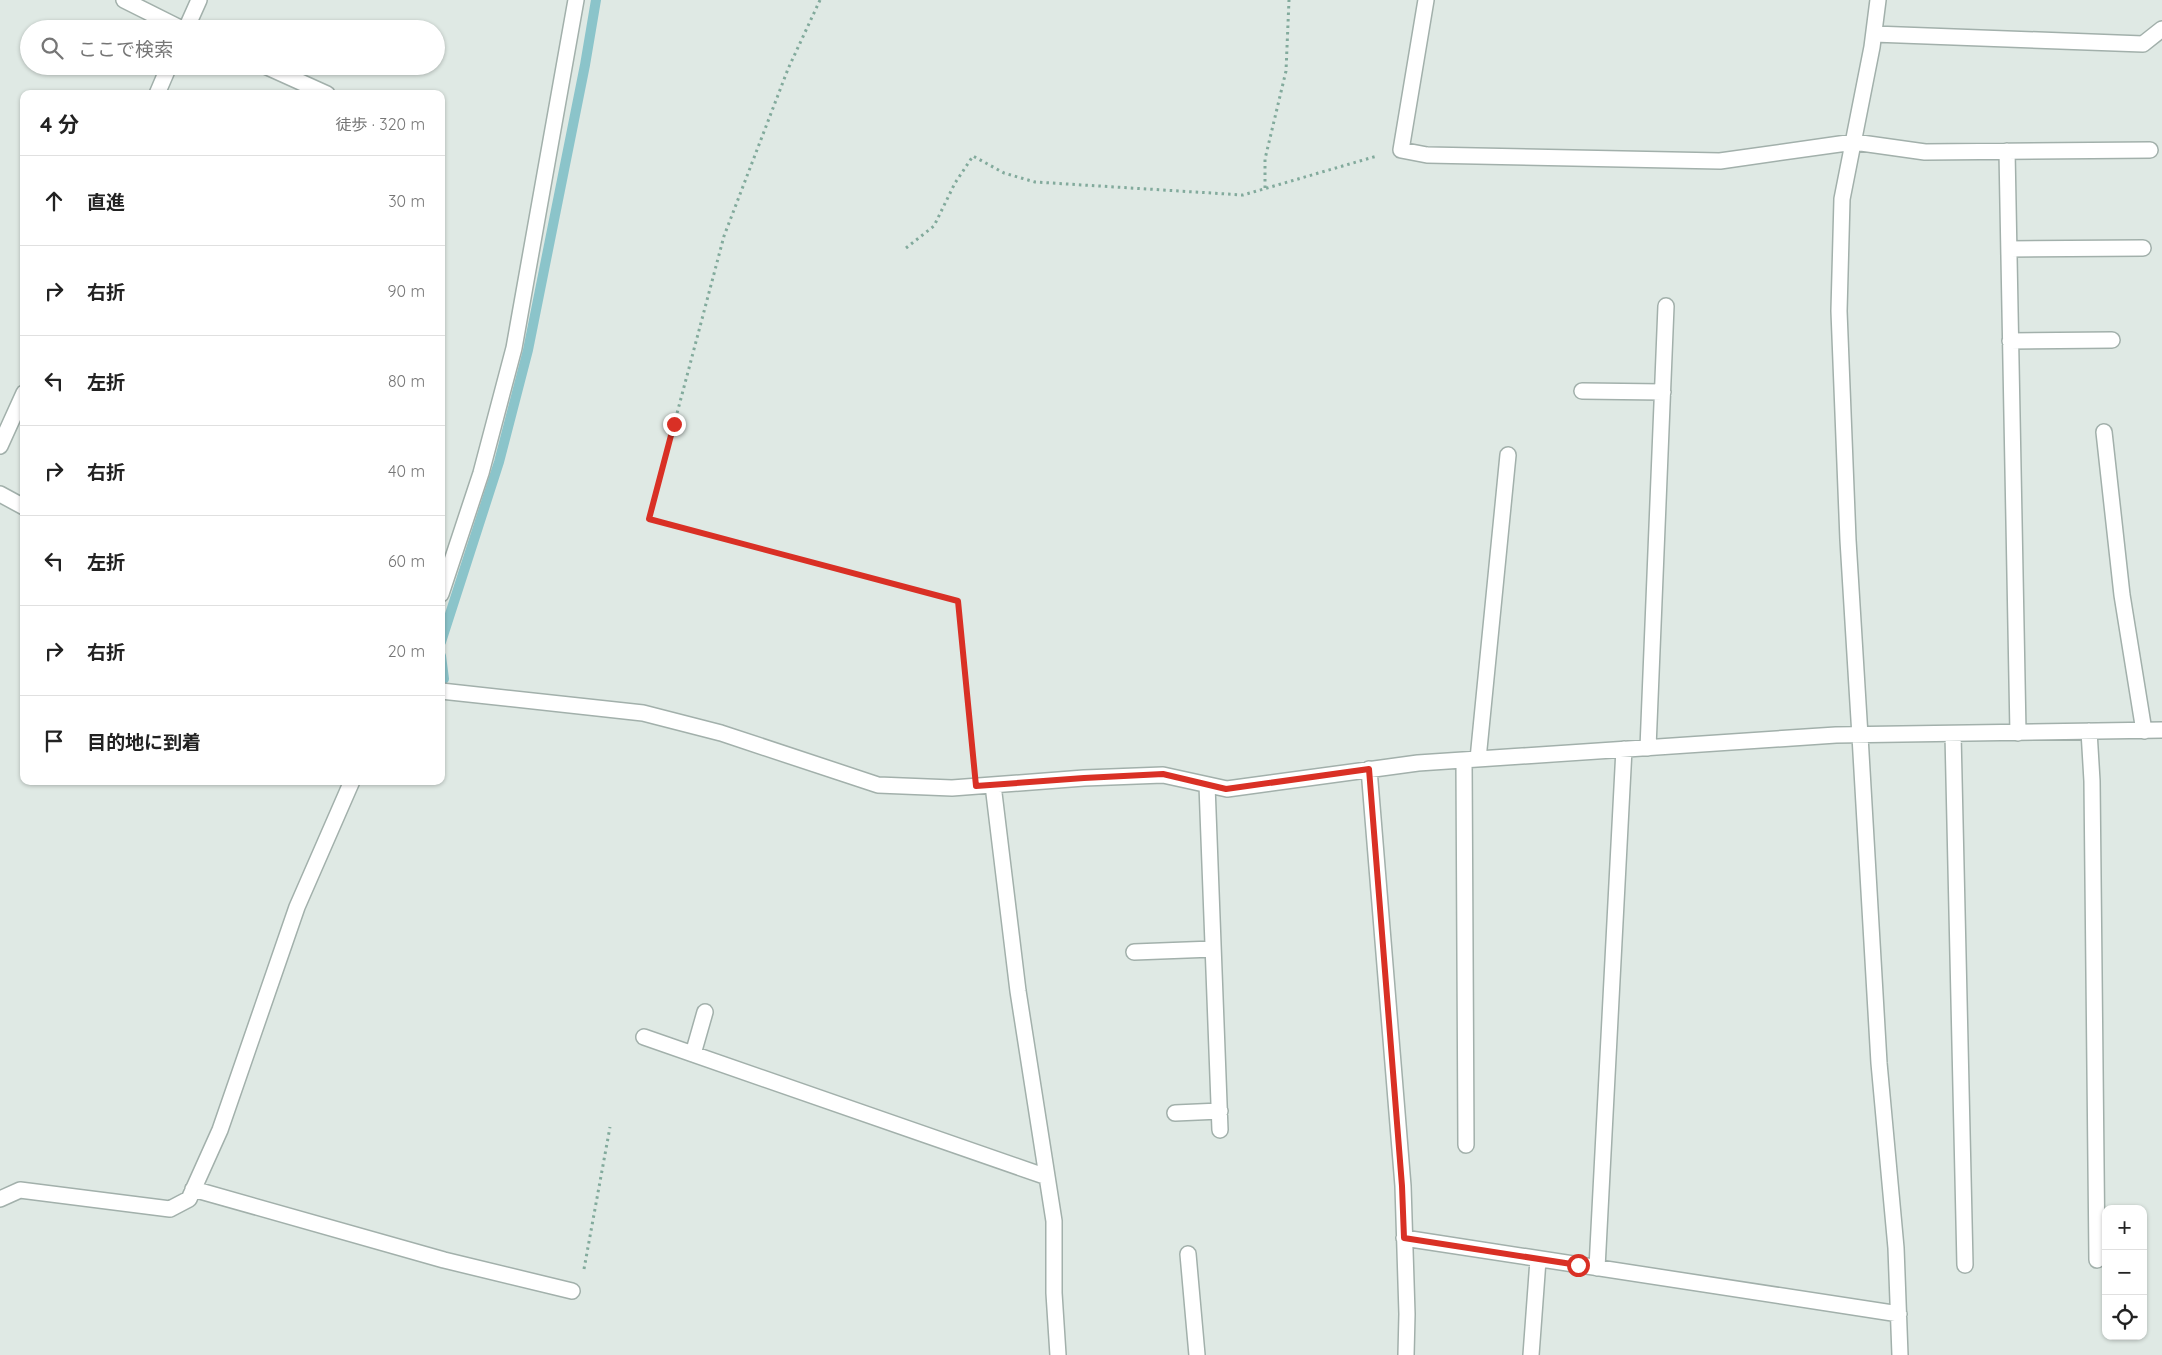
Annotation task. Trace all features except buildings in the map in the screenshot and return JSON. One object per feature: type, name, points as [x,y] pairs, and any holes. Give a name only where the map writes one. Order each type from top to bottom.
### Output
[{"type":"street","points":[[124,0],[164,20]]},
{"type":"street","points":[[190,20],[199,0]]},
{"type":"street","points":[[445,582],[481,472],[514,348],[576,0]]},
{"type":"street","points":[[1426,0],[1401,150],[1427,156],[1720,161],[1854,142],[1926,152],[2150,150]]},
{"type":"street","points":[[1878,0],[1874,34],[1842,199],[1839,311],[1848,540],[1879,1063],[1896,1248],[1900,1355]]},
{"type":"street","points":[[1874,34],[2143,44],[2162,28]]},
{"type":"street","points":[[159,90],[166,75]]},
{"type":"street","points":[[285,75],[317,90]]},
{"type":"street","points":[[2007,151],[2018,733]]},
{"type":"street","points":[[2009,249],[2143,248]]},
{"type":"street","points":[[1648,748],[1666,306]]},
{"type":"street","points":[[2010,341],[2112,340]]},
{"type":"street","points":[[1582,391],[1663,392]]},
{"type":"street","points":[[0,446],[20,402]]},
{"type":"street","points":[[2104,432],[2122,595],[2144,730]]},
{"type":"street","points":[[1466,1145],[1471,759],[1508,456]]},
{"type":"street","points":[[0,494],[20,505]]},
{"type":"street","points":[[445,691],[644,713],[721,733],[878,785],[952,788],[1163,774],[1226,789],[1418,763],[1624,749],[1836,736],[2162,730]]},
{"type":"street","points":[[2089,732],[2092,781],[2097,1260]]},
{"type":"street","points":[[1953,734],[1965,1265]]},
{"type":"street","points":[[1598,1268],[1624,749]]},
{"type":"street","points":[[1369,769],[1402,1186],[1407,1314],[1406,1355]]},
{"type":"street","points":[[0,1199],[20,1190],[170,1210],[189,1199],[220,1130],[297,907],[350,785]]},
{"type":"street","points":[[993,785],[1018,991],[1054,1221],[1054,1293],[1058,1355]]},
{"type":"street","points":[[1207,785],[1220,1130]]},
{"type":"street","points":[[1134,952],[1213,949]]},
{"type":"street","points":[[693,1054],[705,1012]]},
{"type":"street","points":[[644,1037],[1047,1177]]},
{"type":"street","points":[[1175,1113],[1220,1111]]},
{"type":"street","points":[[193,1189],[444,1260],[572,1291]]},
{"type":"street","points":[[1404,1238],[1899,1314]]},
{"type":"street","points":[[1188,1254],[1197,1355]]},
{"type":"street","points":[[1531,1355],[1538,1260]]},
{"type":"path","points":[[820,0],[788,69],[724,236],[649,519],[958,601],[976,786]]},
{"type":"path","points":[[1265,188],[1265,159],[1286,71],[1289,0]]},
{"type":"path","points":[[906,248],[934,226],[955,182],[973,156],[1004,173],[1035,182],[1243,195],[1342,164],[1401,150]]},
{"type":"path","points":[[572,1291],[584,1268],[610,1127]]},
{"type":"waterway","points":[[445,630],[499,462],[528,350],[585,65],[596,0]]},
{"type":"route","points":[[674,424],[649,519],[958,601],[976,786],[1163,774],[1226,789],[1369,769],[1402,1186],[1404,1238],[1578,1265]]}]
